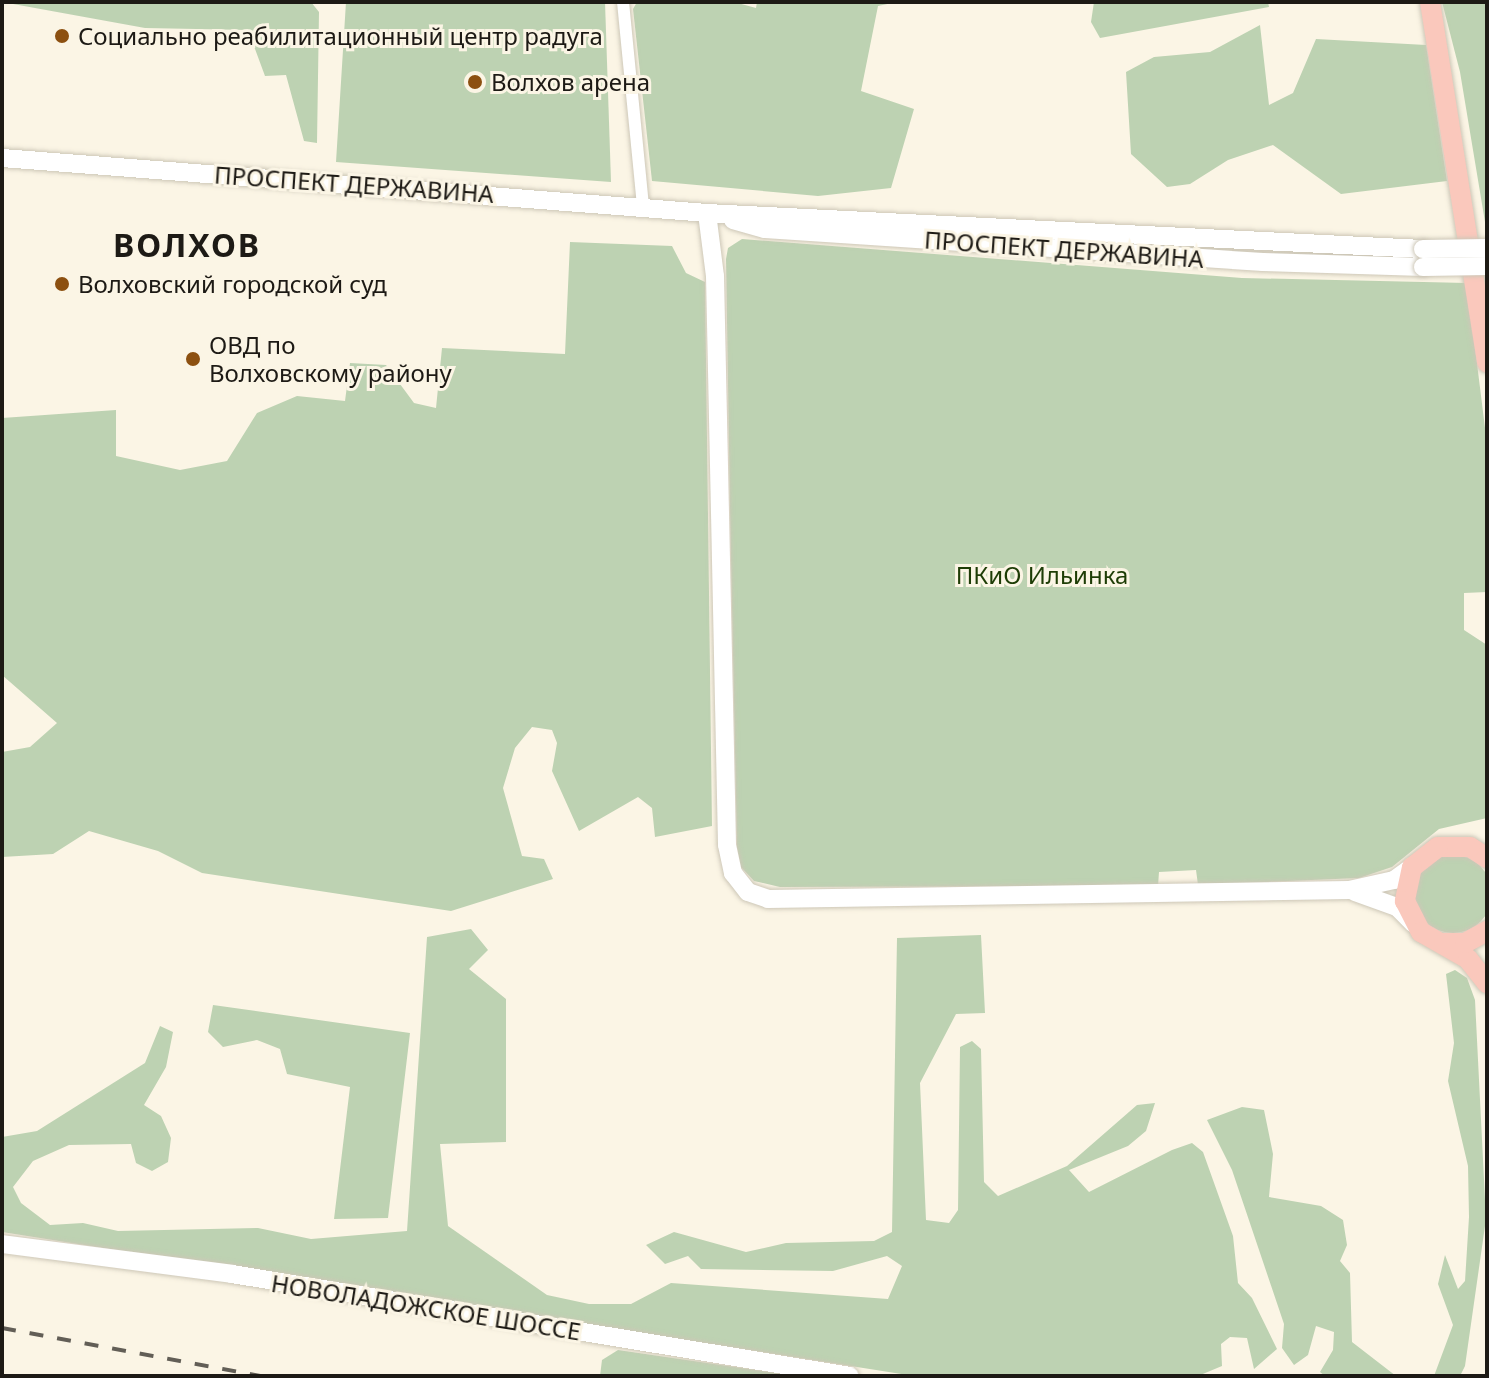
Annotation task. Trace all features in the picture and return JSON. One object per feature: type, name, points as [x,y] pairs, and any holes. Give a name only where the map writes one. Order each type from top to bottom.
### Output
[{"type":"main road","points":[[1430,2],[1487,363]]},
{"type":"main road","name":"ПРОСПЕКТ ДЕРЖАВИНА","points":[[2,158],[707,213],[1423,258]]},
{"type":"main road","points":[[707,213],[715,276],[727,845],[733,873],[748,892],[768,899],[1349,890],[1394,880],[1438,847],[1481,848]]},
{"type":"main road","points":[[1423,258],[1487,248]]},
{"type":"main road","points":[[1423,258],[1487,266]]},
{"type":"main road","points":[[1412,867],[1405,901],[1421,932]]},
{"type":"main road","points":[[1349,890],[1397,907],[1421,932],[1468,959],[1487,983]]},
{"type":"main road","points":[[1444,943],[1465,943],[1487,931]]},
{"type":"main road","name":"НОВОЛАДОЖСКОЕ ШОССЕ","points":[[2,1244],[232,1274],[850,1376]]},
{"type":"street","points":[[623,2],[643,206]]},
{"type":"green space","points":[[2,2],[311,2],[319,12],[317,143],[304,141],[286,75],[265,76],[248,30],[145,28]]},
{"type":"green space","name":"Волхов арена","points":[[346,2],[605,2],[611,182],[336,162]]},
{"type":"green space","points":[[637,2],[734,2],[756,8],[757,2],[897,2],[878,6],[861,91],[914,109],[891,188],[818,196],[652,181],[633,9]]},
{"type":"green space","points":[[1094,2],[1268,2],[1269,7],[1100,38],[1091,22]]},
{"type":"green space","points":[[1442,2],[1487,2],[1487,234],[1460,72]]},
{"type":"green space","points":[[1260,25],[1269,105],[1293,93],[1316,39],[1426,45],[1447,181],[1341,194],[1273,145],[1228,160],[1190,184],[1167,187],[1131,154],[1126,72],[1154,57],[1210,52]]},
{"type":"green space","name":"ПКиО Ильинка","points":[[742,239],[1242,278],[1467,283],[1487,444],[1487,592],[1464,593],[1464,630],[1487,645],[1487,818],[1439,829],[1392,867],[1359,878],[1198,885],[1196,870],[1159,872],[1158,886],[780,887],[754,881],[741,867],[737,847],[730,510],[726,259],[728,248]]},
{"type":"green space","points":[[570,242],[672,246],[686,273],[705,282],[712,826],[655,837],[652,808],[638,797],[579,831],[552,771],[557,743],[552,730],[532,727],[515,748],[503,788],[522,856],[544,859],[553,879],[451,911],[202,873],[158,851],[89,831],[53,854],[2,857],[2,752],[30,747],[57,723],[2,675],[2,418],[116,410],[116,456],[180,470],[227,461],[257,413],[297,396],[345,401],[350,363],[386,365],[414,403],[436,408],[442,348],[565,354]]},
{"type":"green space","points":[[1453,855],[1468,858],[1481,866],[1489,879],[1492,894],[1489,909],[1481,922],[1468,930],[1453,933],[1438,930],[1425,922],[1417,909],[1414,894],[1417,879],[1425,866],[1438,858]]},
{"type":"green space","points":[[471,929],[488,950],[469,969],[506,999],[506,1142],[440,1144],[448,1226],[547,1295],[589,1304],[631,1304],[671,1283],[888,1299],[902,1266],[887,1256],[833,1271],[701,1269],[688,1256],[665,1264],[646,1245],[674,1232],[746,1252],[786,1243],[874,1241],[892,1232],[897,938],[981,935],[985,1013],[956,1014],[920,1083],[926,1220],[949,1223],[958,1210],[960,1047],[972,1041],[981,1049],[984,1182],[998,1196],[1067,1166],[1137,1105],[1155,1103],[1146,1131],[1128,1146],[1069,1170],[1089,1192],[1172,1150],[1192,1143],[1203,1152],[1233,1236],[1238,1283],[1252,1298],[1277,1349],[1254,1369],[1247,1338],[1230,1337],[1221,1344],[1222,1366],[1198,1376],[914,1376],[2,1232],[2,1137],[37,1131],[145,1063],[160,1026],[173,1032],[166,1067],[144,1105],[161,1116],[171,1138],[168,1162],[152,1171],[136,1163],[131,1144],[69,1145],[33,1161],[13,1187],[21,1203],[50,1225],[83,1223],[118,1231],[258,1228],[311,1239],[407,1231],[427,937]]},
{"type":"green space","points":[[1455,970],[1467,978],[1475,1000],[1486,1219],[1465,1366],[1460,1376],[1434,1376],[1453,1325],[1438,1284],[1445,1255],[1458,1289],[1465,1281],[1469,1217],[1468,1166],[1448,1081],[1454,1043],[1446,974]]},
{"type":"green space","points":[[213,1005],[410,1033],[388,1218],[334,1219],[350,1087],[287,1074],[280,1049],[257,1040],[223,1047],[208,1032]]},
{"type":"green space","points":[[1242,1107],[1264,1110],[1273,1154],[1269,1197],[1321,1206],[1343,1220],[1347,1245],[1340,1261],[1350,1273],[1352,1342],[1396,1376],[1325,1376],[1320,1372],[1333,1350],[1334,1332],[1316,1326],[1308,1355],[1294,1365],[1282,1348],[1284,1324],[1232,1170],[1207,1120]]},
{"type":"green space","points":[[618,1350],[796,1376],[600,1376],[602,1360]]},
{"type":"railway","points":[[2,1328],[262,1376]]},
{"type":"place","name":"Социально реабилитационный центр радуга","points":[[62,36]]},
{"type":"place","name":"Волхов арена","points":[[475,82]]},
{"type":"place","name":"Волховский городской суд","points":[[62,284]]},
{"type":"place","name":"ОВД по Волховскому району","points":[[193,359]]},
{"type":"district","name":"ВОЛХОВ","points":[[187,245]]}]
